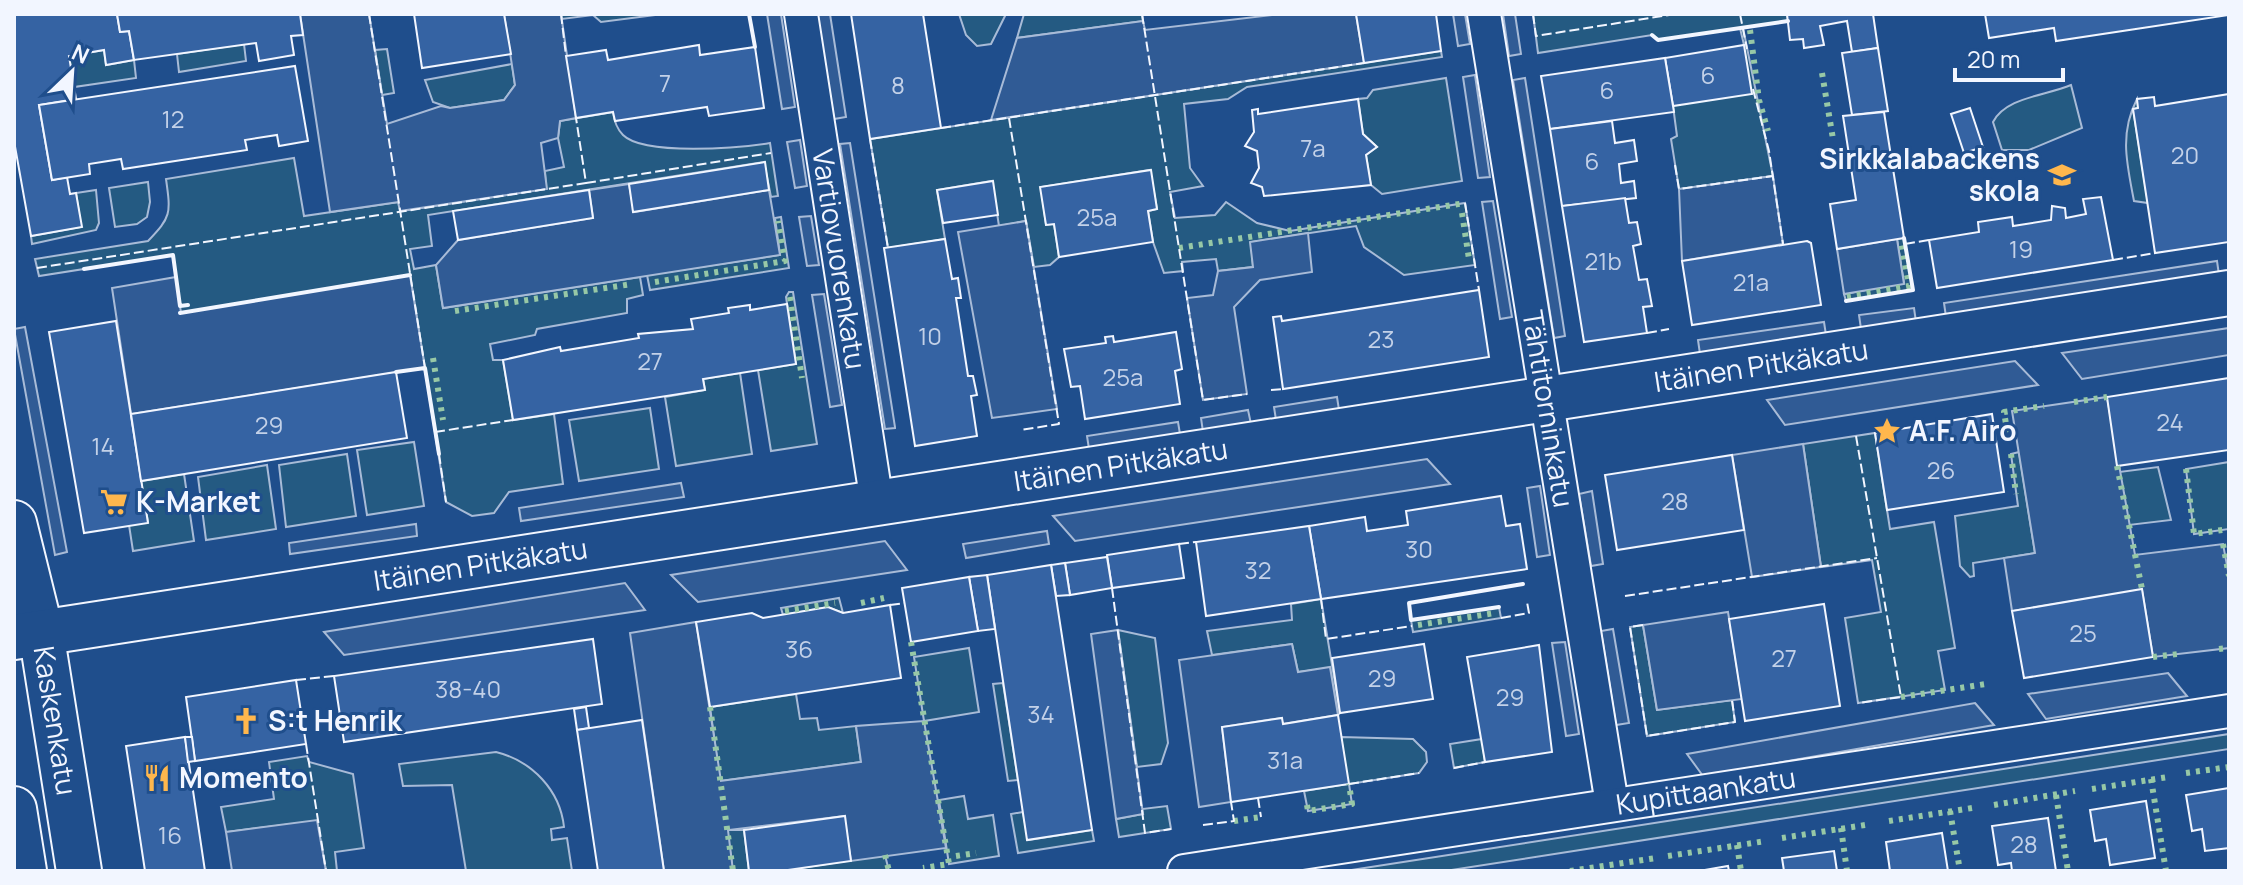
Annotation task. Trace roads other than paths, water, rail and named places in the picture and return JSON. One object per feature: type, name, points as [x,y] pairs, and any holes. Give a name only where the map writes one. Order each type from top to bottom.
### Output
[{"type":"main road","name":"Itäinen Pitkäkatu","points":[[27,634],[2229,293]]},
{"type":"main road","name":"Kaskenkatu","points":[[14,523],[27,634],[79,871]]},
{"type":"main road","name":"Kaskenkatu","points":[[14,809],[24,871]]},
{"type":"street","name":"Vartiovuorenkatu","points":[[801,14],[877,503]]},
{"type":"street","name":"Tähtitorninkatu","points":[[1484,14],[1612,804]]},
{"type":"street","name":"Kupittaankatu","points":[[1184,871],[2229,711]]},
{"type":"place","name":"Sirkkalabackens skola","points":[[2062,175]]},
{"type":"place","name":"A.F. Airo","points":[[1887,431]]},
{"type":"place","name":"K-Market","points":[[114,502]]},
{"type":"place","name":"S:t Henrik","points":[[246,721]]},
{"type":"place","name":"Momento","points":[[157,778]]}]
